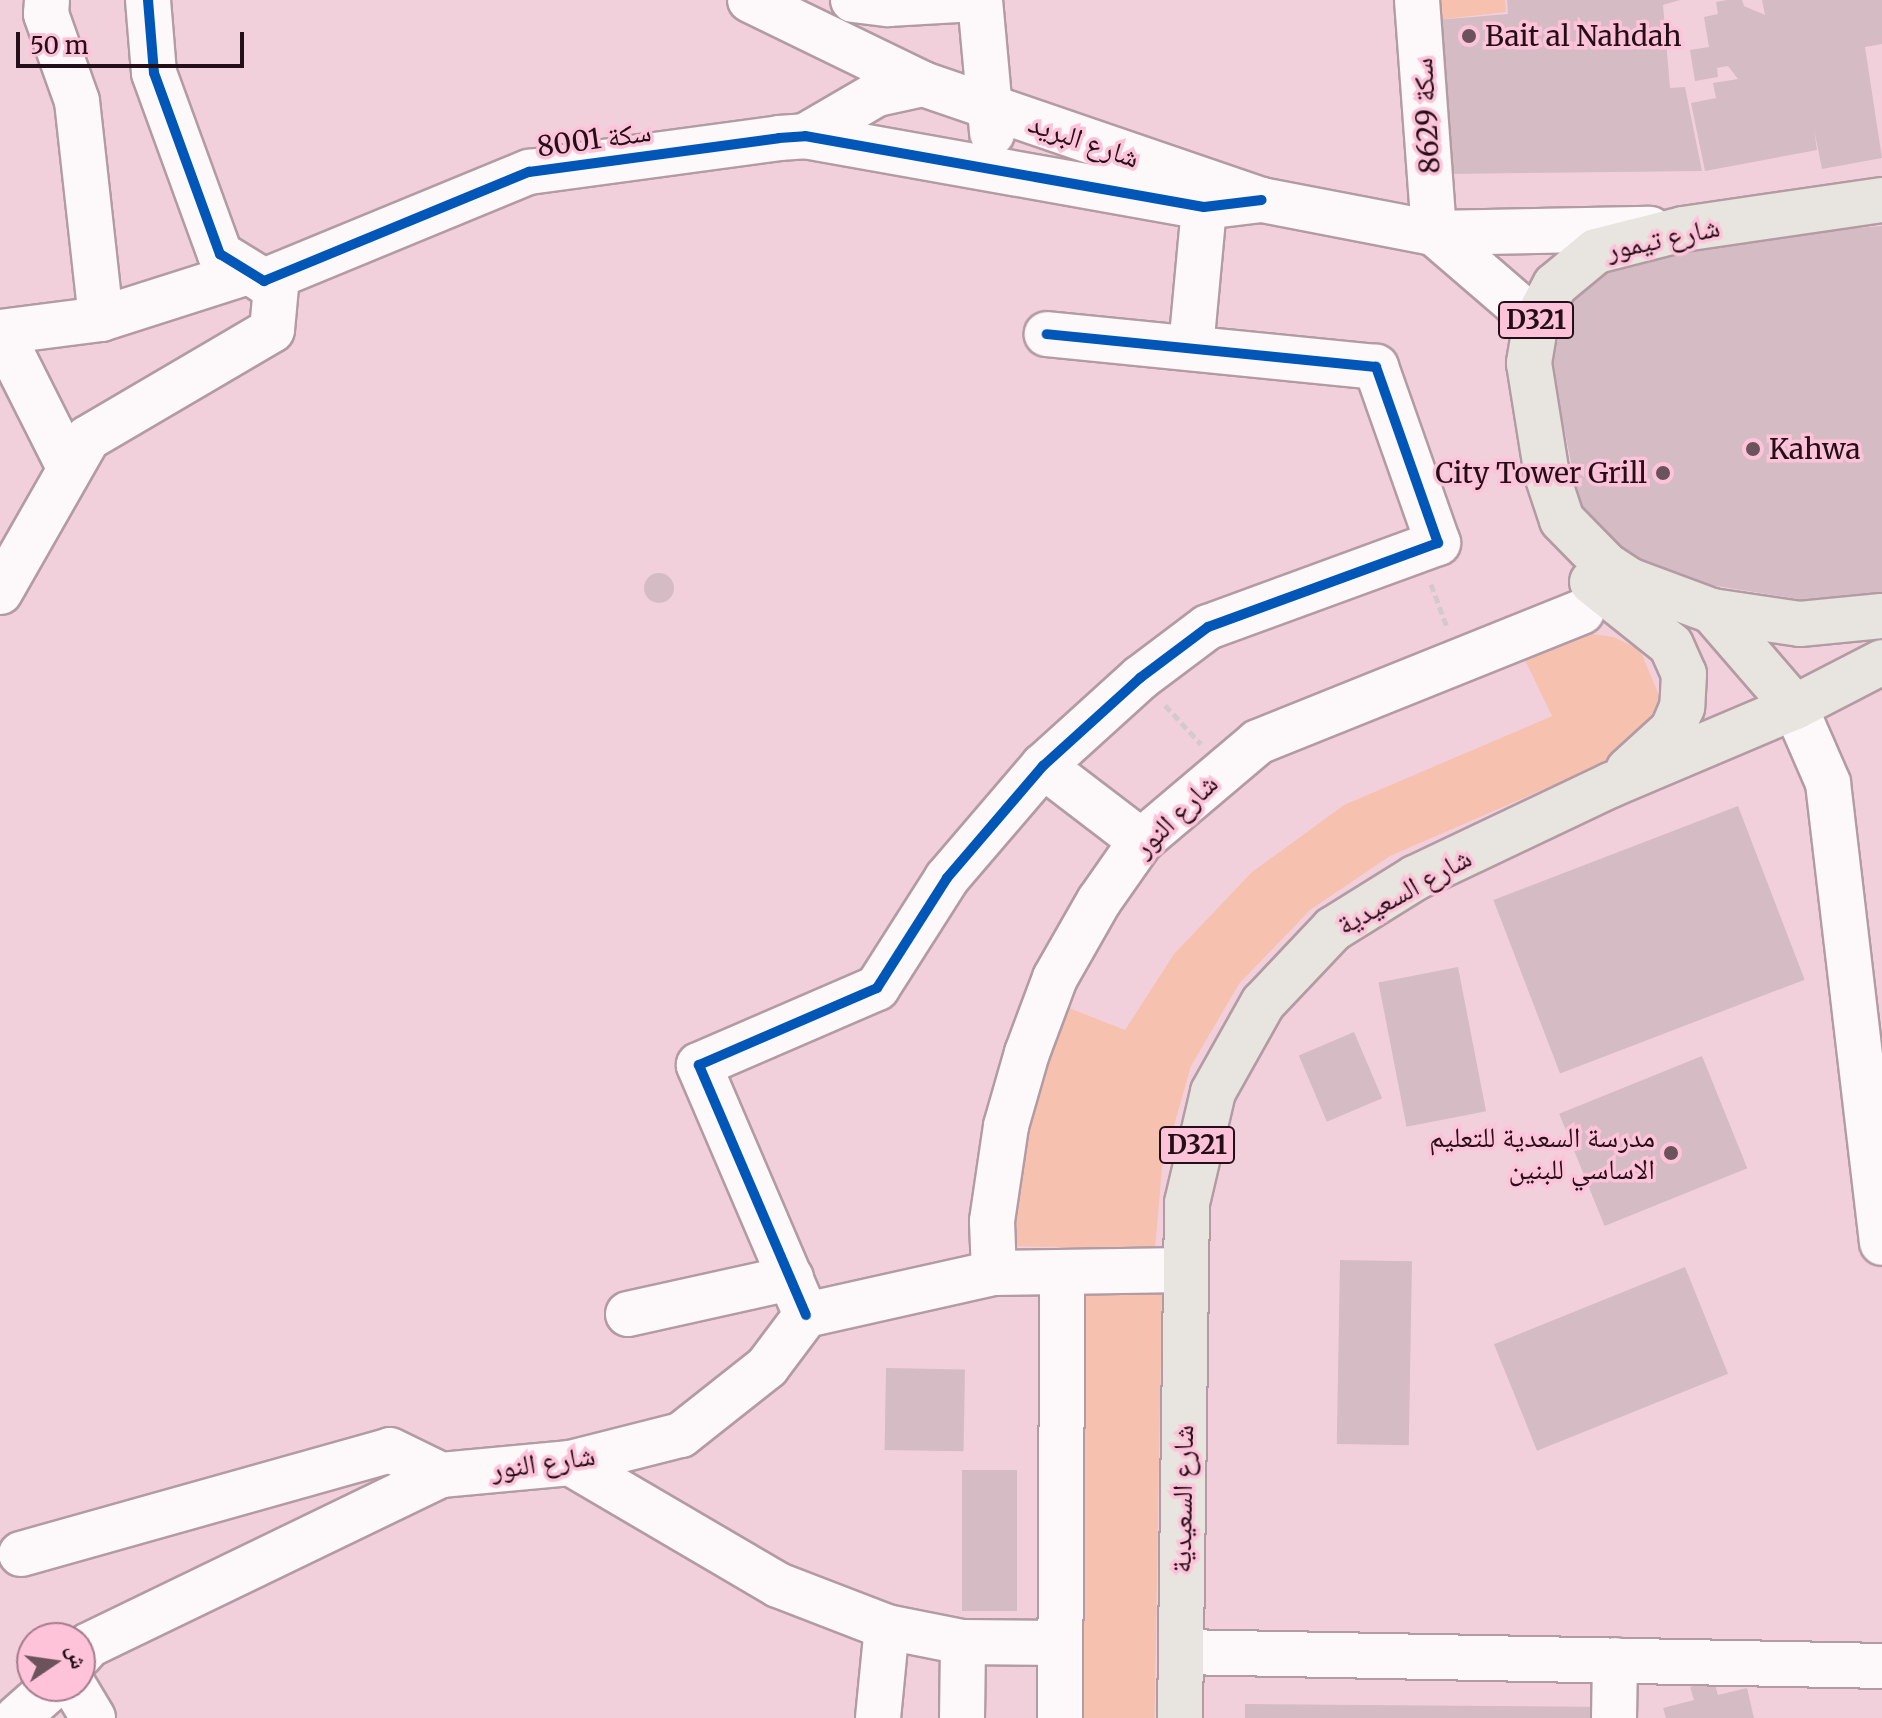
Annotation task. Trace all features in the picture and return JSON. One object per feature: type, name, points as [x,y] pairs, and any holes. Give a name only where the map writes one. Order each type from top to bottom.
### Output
[{"type":"main road","name":"شارع تيمور","points":[[1611,785],[1672,730],[1682,707],[1684,674],[1671,645],[1585,576],[1567,547],[1562,520],[1547,475],[1529,363],[1536,321],[1555,285],[1596,251],[1683,229],[1882,200]]},
{"type":"main road","name":"شارع تيمور","points":[[1562,520],[1586,547],[1631,581],[1712,611],[1800,624],[1882,616]]},
{"type":"main road","points":[[1712,611],[1795,707]]},
{"type":"main road","name":"شارع السعيدية","points":[[1180,1718],[1187,1203],[1213,1092],[1243,1034],[1294,964],[1333,929],[1389,893],[1611,785],[1795,707],[1882,662]]},
{"type":"street","points":[[47,0],[46,14],[77,101],[101,319]]},
{"type":"street","points":[[0,592],[88,438],[272,330],[261,274],[220,254],[154,73],[148,0]]},
{"type":"street","name":"شارع البريد","points":[[750,0],[923,84],[1262,200],[1434,233],[1683,229]]},
{"type":"street","points":[[853,0],[888,4],[958,0]]},
{"type":"street","points":[[980,0],[989,108],[985,171]]},
{"type":"street","name":"سكة 8629","points":[[1417,0],[1434,233]]},
{"type":"street","points":[[805,136],[877,94],[923,84],[985,171]]},
{"type":"street","name":"سكة 8001","points":[[0,332],[101,319],[261,274],[529,172],[805,136],[985,171],[1204,207],[1262,200]]},
{"type":"street","points":[[1191,348],[1204,207]]},
{"type":"street","name":"شارع البريد","points":[[1434,233],[1536,321]]},
{"type":"street","points":[[0,332],[69,467]]},
{"type":"street","points":[[798,1297],[699,1065],[877,988],[947,878],[1043,766],[1140,678],[1208,627],[1438,543],[1376,367],[1047,334]]},
{"type":"street","name":"شارع النور","points":[[994,1273],[992,1221],[1006,1126],[1027,1053],[1055,978],[1141,841],[1224,768],[1272,736],[1459,658],[1582,612]]},
{"type":"street","points":[[1795,707],[1828,783],[1882,1243]]},
{"type":"street","points":[[1043,766],[1141,841]]},
{"type":"street","points":[[628,1314],[994,1273],[1185,1270]]},
{"type":"street","points":[[1060,1718],[1062,1272]]},
{"type":"street","name":"شارع النور","points":[[96,1642],[441,1475],[570,1463],[681,1435],[767,1367],[798,1297]]},
{"type":"street","points":[[21,1554],[390,1450],[441,1475]]},
{"type":"street","points":[[570,1463],[778,1585],[887,1627],[963,1642],[1060,1643]]},
{"type":"street","points":[[878,1718],[887,1627]]},
{"type":"street","points":[[962,1718],[963,1642]]},
{"type":"street","points":[[1181,1652],[1882,1666]]},
{"type":"street","points":[[1614,1718],[1615,1660]]},
{"type":"street","points":[[17,1718],[35,1702]]},
{"type":"path","points":[[1418,550],[1459,658]]},
{"type":"path","points":[[1140,678],[1224,768]]},
{"type":"shaded area","points":[[1435,0],[1505,0],[1506,12],[1436,20]]},
{"type":"shaded area","points":[[1585,633],[1614,637],[1640,650],[1660,697],[1651,726],[1604,763],[1390,856],[1310,910],[1239,984],[1191,1066],[1162,1168],[1155,1250],[1010,1246],[1025,1146],[1048,1059],[1069,1008],[1125,1030],[1174,954],[1252,872],[1344,805],[1552,716],[1525,660]]},
{"type":"shaded area","points":[[1066,1292],[1162,1294],[1155,1718],[1059,1718]]},
{"type":"building","points":[[1507,0],[1680,0],[1663,5],[1670,88],[1685,87],[1702,171],[1449,174],[1436,20],[1508,14]]},
{"type":"building","points":[[1742,0],[1744,6],[1765,15],[1762,0],[1882,0],[1882,44],[1865,47],[1882,158],[1822,169],[1814,129],[1817,150],[1705,171],[1691,103],[1716,98],[1713,83],[1738,79],[1728,66],[1717,68],[1718,77],[1695,81],[1690,50],[1709,47],[1704,17],[1718,14],[1716,2]]},
{"type":"building","points":[[1882,226],[1882,599],[1877,603],[1810,601],[1661,577],[1584,527],[1549,353],[1566,329],[1571,298],[1589,272],[1658,243]]},
{"type":"building","points":[[659,573],[670,577],[674,588],[670,599],[659,603],[648,599],[644,588],[648,577]]},
{"type":"building","points":[[1738,806],[1805,980],[1560,1074],[1493,900]]},
{"type":"building","points":[[1458,967],[1486,1111],[1407,1127],[1378,982]]},
{"type":"building","points":[[1354,1032],[1382,1098],[1327,1122],[1299,1055]]},
{"type":"building","points":[[1702,1056],[1747,1168],[1605,1226],[1559,1114]]},
{"type":"building","points":[[1340,1260],[1412,1261],[1409,1445],[1337,1444]]},
{"type":"building","points":[[1685,1267],[1728,1374],[1537,1451],[1494,1344]]},
{"type":"building","points":[[886,1368],[965,1369],[964,1451],[885,1450]]},
{"type":"building","points":[[962,1470],[1017,1470],[1017,1611],[962,1611]]},
{"type":"building","points":[[1714,1681],[1718,1695],[1747,1688],[1754,1718],[1666,1718],[1663,1708],[1694,1700],[1690,1687]]},
{"type":"building","points":[[1245,1704],[1610,1707],[1610,1718],[1245,1718]]},
{"type":"cycle path","points":[[148,0],[154,73],[220,254],[264,281],[529,172],[779,138],[805,136],[1204,207],[1262,200]]},
{"type":"cycle path","points":[[806,1315],[699,1065],[877,988],[947,878],[1043,766],[1140,678],[1208,627],[1438,543],[1376,367],[1047,334]]},
{"type":"place","name":"Bait al Nahdah","points":[[1469,36]]},
{"type":"place","name":"Kahwa","points":[[1753,449]]},
{"type":"place","name":"City Tower Grill","points":[[1663,473]]},
{"type":"place","name":"مدرسة السعدية للتعليم الاساسي للبنين","points":[[1671,1153]]}]
